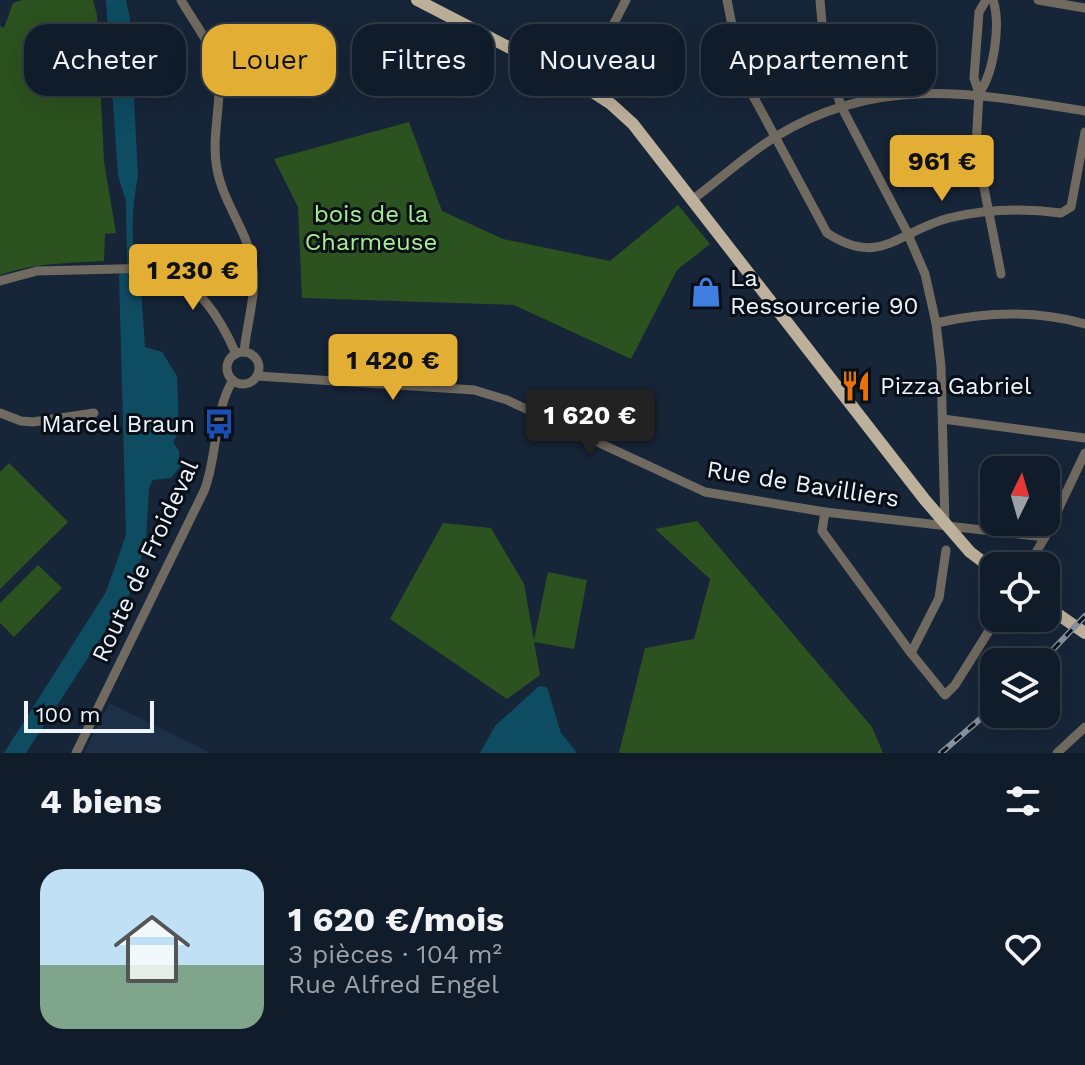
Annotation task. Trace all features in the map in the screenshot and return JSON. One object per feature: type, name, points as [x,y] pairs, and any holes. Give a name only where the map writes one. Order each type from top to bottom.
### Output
[{"type":"main road","points":[[417,0],[510,48]]},
{"type":"main road","points":[[599,96],[633,124],[945,525],[980,560]]},
{"type":"main road","points":[[1060,616],[1085,633]]},
{"type":"street","points":[[0,281],[37,271],[157,268],[176,275],[204,299],[225,326],[240,353],[257,361],[257,376],[243,384],[233,380],[227,366],[240,353],[255,278],[252,257],[217,172],[219,76],[215,60],[181,0]]},
{"type":"street","points":[[614,24],[626,0]]},
{"type":"street","points":[[727,0],[736,45],[751,92],[773,138],[827,233],[845,245],[862,249],[886,246],[948,218],[987,212],[1030,209],[1061,213],[1071,207],[1085,132]]},
{"type":"street","points":[[820,0],[825,57],[841,106],[925,274],[936,323],[941,366],[945,525]]},
{"type":"street","points":[[986,0],[979,12],[974,78],[979,93],[976,147],[1001,274]]},
{"type":"street","points":[[979,93],[989,80],[998,14],[993,0]]},
{"type":"street","points":[[1038,0],[1085,8]]},
{"type":"street","points":[[692,200],[773,138],[805,120],[841,106],[897,95],[979,93],[1085,111]]},
{"type":"street","points":[[936,323],[964,317],[1008,314],[1053,317],[1085,324]]},
{"type":"street","name":"Rue de Bavilliers","points":[[257,376],[474,390],[507,400],[658,472],[718,495],[825,512],[1045,537]]},
{"type":"street","name":"Route de Froideval","points":[[76,753],[204,491],[212,470],[223,401],[233,380]]},
{"type":"street","points":[[0,413],[33,422],[94,413]]},
{"type":"street","points":[[943,419],[1085,438]]},
{"type":"street","points":[[1036,552],[1085,453]]},
{"type":"street","points":[[825,512],[822,531],[945,695],[955,685],[988,632]]},
{"type":"street","points":[[911,653],[939,598],[946,550]]},
{"type":"street","points":[[1057,753],[1085,727]]},
{"type":"shaded area","points":[[106,0],[126,0],[130,24],[108,24]]},
{"type":"shaded area","points":[[113,96],[134,96],[138,177],[133,239],[140,275],[145,347],[162,352],[177,376],[179,432],[173,442],[179,451],[180,467],[171,478],[153,480],[149,488],[146,543],[129,595],[26,753],[4,753],[106,592],[126,535],[119,275],[127,265],[126,201],[118,176]]},
{"type":"shaded area","points":[[539,686],[547,687],[561,733],[577,753],[480,753],[495,726]]},
{"type":"shaded area","points":[[109,703],[211,753],[84,753]]},
{"type":"green space","points":[[22,0],[93,0],[97,24],[24,24],[24,96],[101,96],[104,162],[116,233],[105,234],[104,261],[38,266],[0,275],[0,26],[4,28],[13,3]]},
{"type":"green space","name":"bois de la Charmeuse","points":[[409,122],[442,211],[503,239],[610,261],[678,205],[710,244],[677,270],[631,359],[514,305],[302,298],[298,207],[274,159]]},
{"type":"green space","points":[[9,463],[68,522],[0,589],[0,472]]},
{"type":"green space","points":[[697,521],[872,727],[883,753],[619,753],[645,648],[694,639],[710,579],[655,529]]},
{"type":"green space","points":[[443,523],[491,528],[524,584],[534,640],[548,572],[587,580],[574,649],[534,642],[540,675],[507,699],[390,619]]},
{"type":"green space","points":[[38,565],[62,588],[14,637],[0,623],[0,603]]},
{"type":"railway","points":[[1054,648],[1085,616]]},
{"type":"railway","points":[[941,753],[980,719]]},
{"type":"place","name":"La Ressourcerie 90","points":[[706,292]]},
{"type":"place","name":"Pizza Gabriel","points":[[856,386]]},
{"type":"place","name":"Marcel Braun","points":[[219,424]]}]
